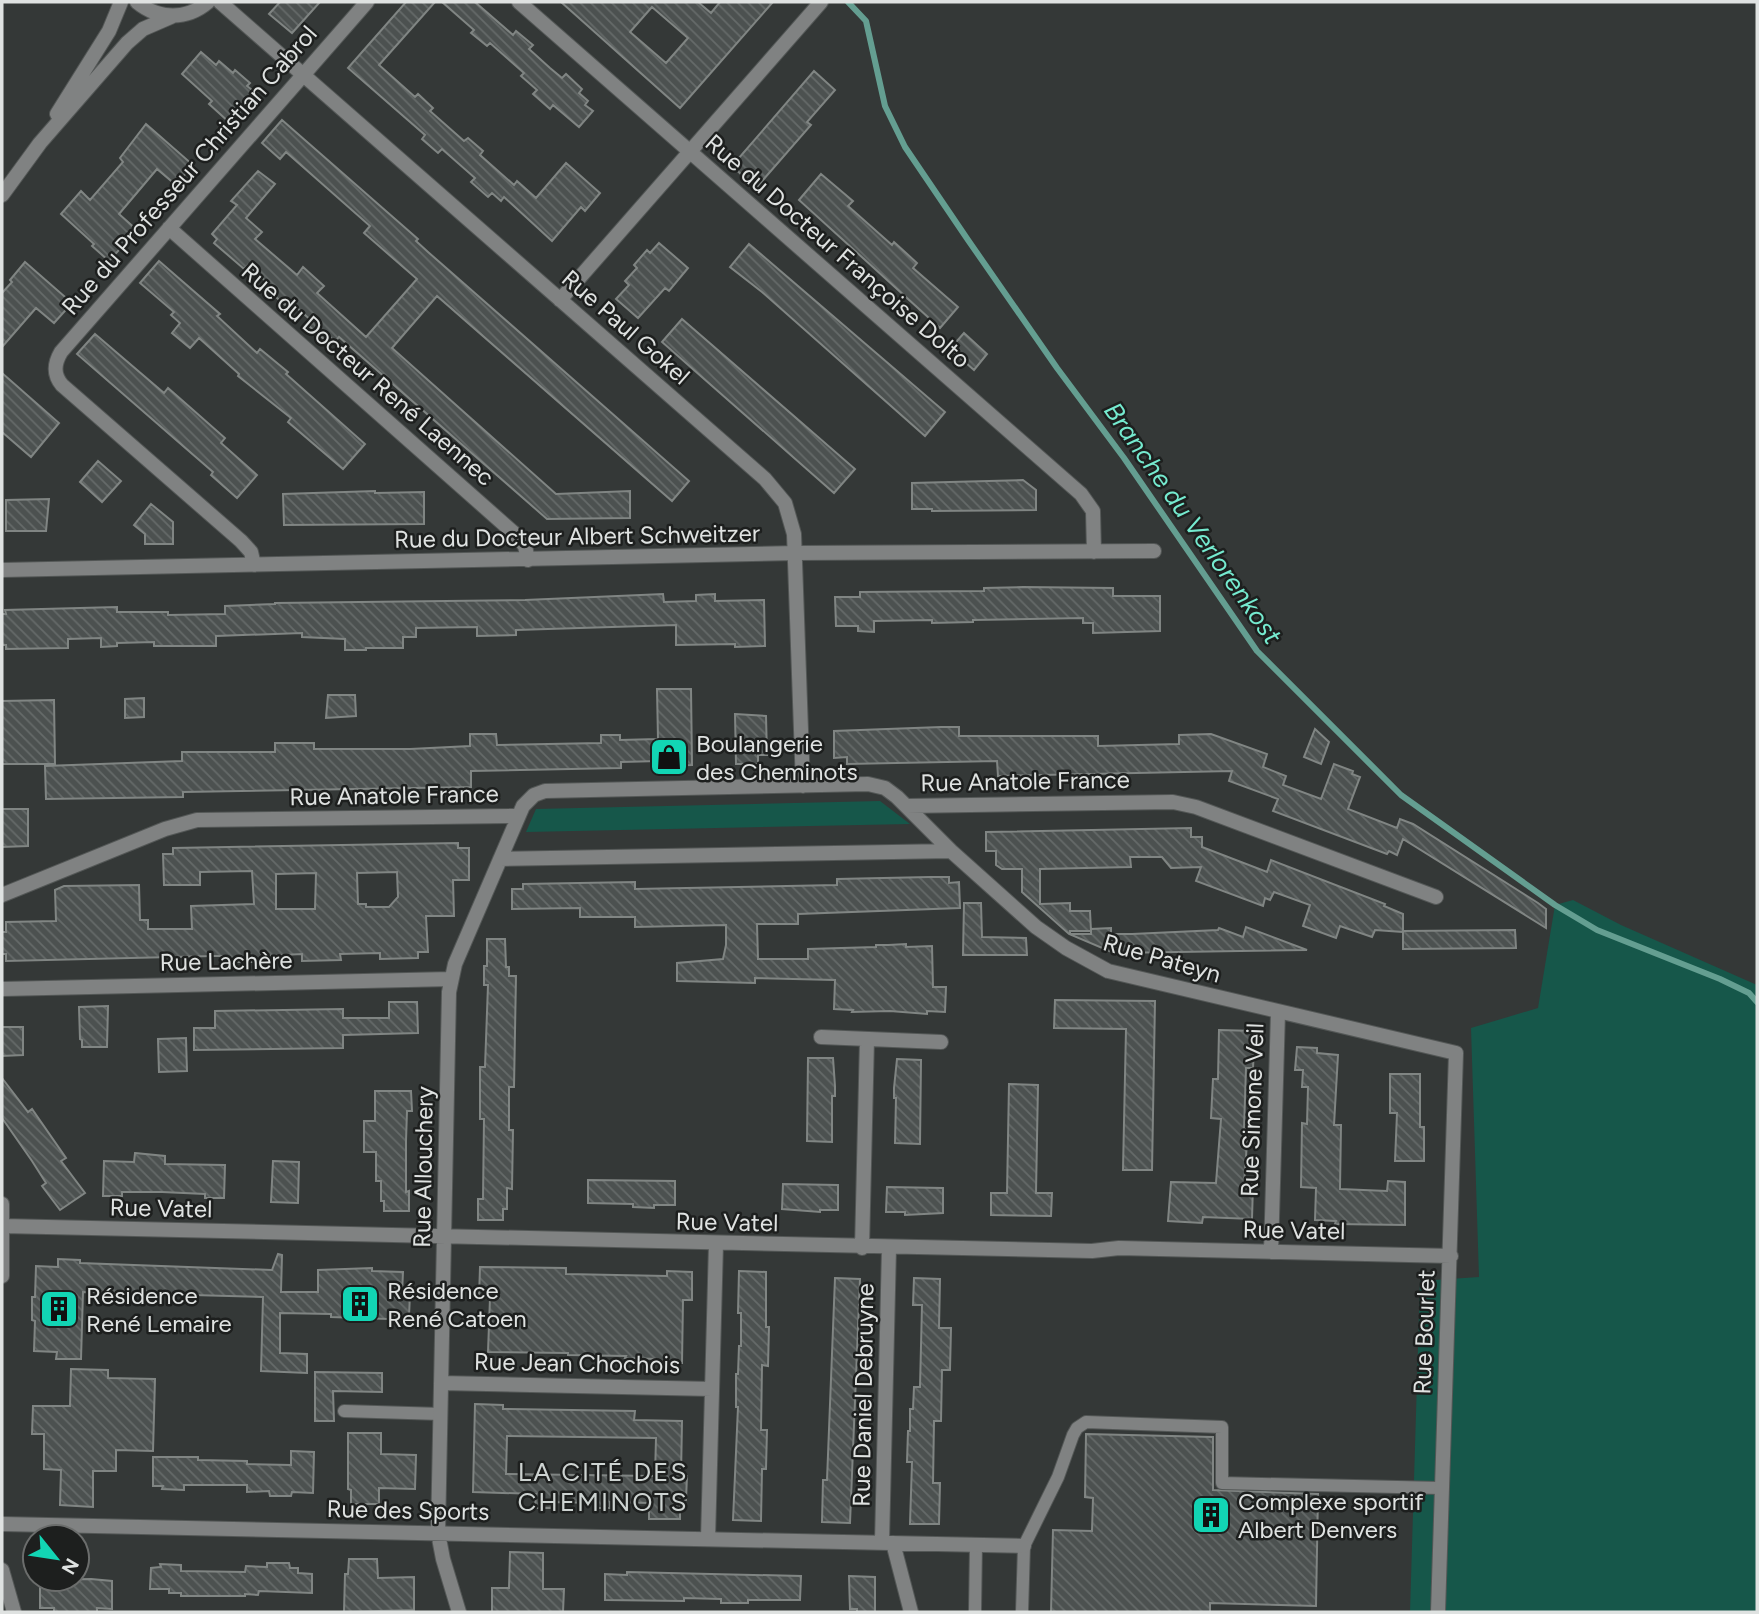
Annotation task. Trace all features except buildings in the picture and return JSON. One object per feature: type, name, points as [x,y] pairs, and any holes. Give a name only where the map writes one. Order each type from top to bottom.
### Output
[{"type":"street","points":[[2,195],[40,143],[103,40],[121,2]]},
{"type":"street","points":[[137,2],[156,13],[173,16]]},
{"type":"street","points":[[40,143],[127,43],[143,30],[173,16],[190,13],[208,2]]},
{"type":"street","name":"Rue Paul Gokel","points":[[220,2],[772,486],[790,513],[796,553],[803,786]]},
{"type":"street","name":"Rue du Professeur Christian Cabrol","points":[[254,565],[246,547],[58,381],[55,364],[61,352],[367,2]]},
{"type":"street","name":"Rue du Docteur Françoise Dolto","points":[[519,2],[1087,500],[1093,511],[1094,552]]},
{"type":"street","points":[[560,300],[821,2]]},
{"type":"street","name":"Rue du Docteur René Laennec","points":[[169,228],[515,534],[526,546],[528,560]]},
{"type":"street","name":"Rue du Docteur Albert Schweitzer","points":[[2,570],[796,553],[1154,551]]},
{"type":"street","name":"Rue Anatole France","points":[[2,895],[164,829],[197,820],[519,816],[526,802],[545,791],[875,784],[890,791],[907,806],[1173,802],[1196,807],[1436,897]]},
{"type":"street","name":"Rue Pateyn","points":[[907,806],[951,851],[1036,927],[1066,948],[1108,971],[1456,1053]]},
{"type":"street","name":"Rue Allouchery","points":[[459,1612],[443,1559],[439,1533],[451,979],[519,816]]},
{"type":"street","points":[[500,859],[951,851]]},
{"type":"street","name":"Rue Lachère","points":[[2,989],[451,979]]},
{"type":"street","name":"Rue Simone Veil","points":[[1271,1252],[1278,1012]]},
{"type":"street","points":[[821,1037],[941,1042]]},
{"type":"street","points":[[862,1248],[867,1039]]},
{"type":"street","name":"Rue Bourlet","points":[[1438,1612],[1456,1053]]},
{"type":"street","points":[[2,1204],[2,1276]]},
{"type":"street","name":"Rue Vatel","points":[[3,1226],[862,1248],[1087,1251],[1119,1248],[1451,1256]]},
{"type":"street","points":[[708,1539],[716,1244]]},
{"type":"street","name":"Rue Daniel Debruyne","points":[[889,1248],[887,1543],[911,1612]]},
{"type":"street","name":"Rue Jean Chochois","points":[[441,1383],[712,1389]]},
{"type":"street","name":"Rue des Sports","points":[[2,1524],[1024,1546]]},
{"type":"street","points":[[2,1570],[14,1612]]},
{"type":"lane","points":[[344,1411],[441,1413]]},
{"type":"lane","points":[[1022,1612],[1024,1546],[1058,1477],[1077,1427],[1086,1422],[1222,1427],[1222,1483],[1440,1489]]},
{"type":"lane","points":[[975,1612],[976,1544]]},
{"type":"green space","points":[[880,801],[910,824],[526,832],[536,809]]},
{"type":"green space","points":[[1573,900],[1621,925],[1757,985],[1757,1612],[1410,1612],[1420,1281],[1479,1277],[1471,1028],[1538,1008],[1555,905]]},
{"type":"waterway","name":"Branche du Verlorenkost","points":[[848,2],[866,21],[885,106],[905,147],[1257,651],[1401,795],[1555,905],[1597,930],[1720,979],[1749,993],[1757,1002]]},
{"type":"place","name":"Boulangerie des Cheminots","points":[[669,757]]},
{"type":"place","name":"Résidence René Catoen","points":[[360,1304]]},
{"type":"place","name":"Résidence René Lemaire","points":[[59,1309]]},
{"type":"place","name":"Complexe sportif Albert Denvers","points":[[1211,1515]]},
{"type":"district","name":"LA CITÉ DES CHEMINOTS","points":[[603,1487]]}]
